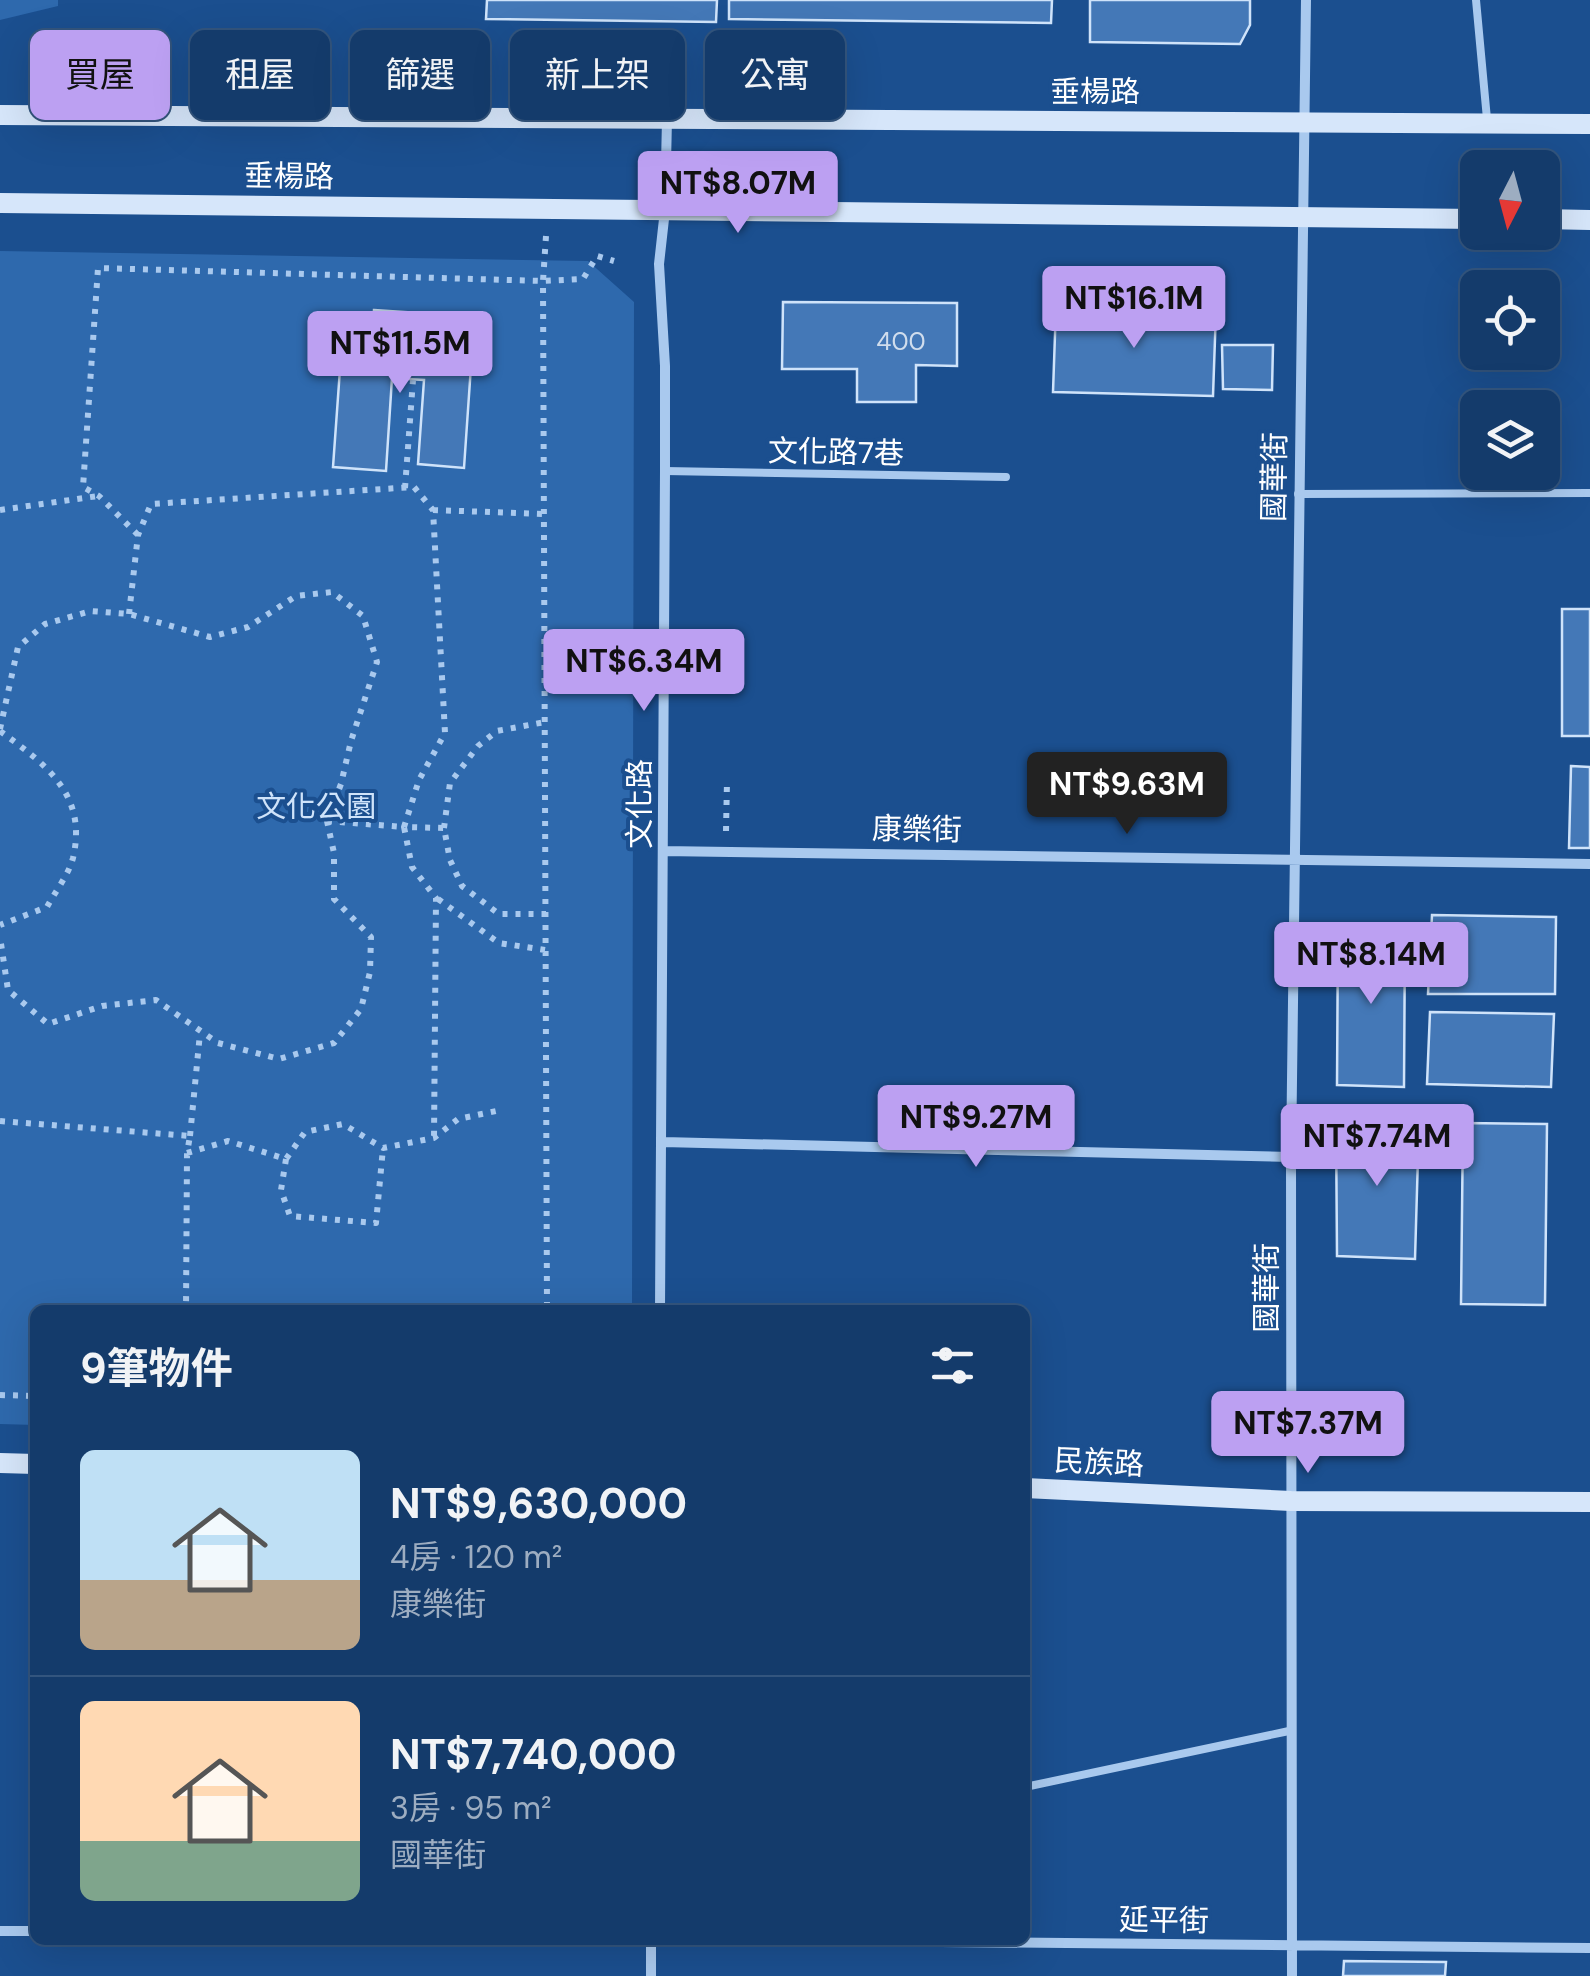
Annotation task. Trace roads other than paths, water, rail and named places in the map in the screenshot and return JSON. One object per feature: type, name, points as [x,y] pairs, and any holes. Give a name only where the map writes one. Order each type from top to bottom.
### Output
[{"type":"street","name":"國華街","points":[[1292,1976],[1291,1157],[1306,0]]},
{"type":"street","name":"垂楊路","points":[[0,115],[510,118]]},
{"type":"street","name":"垂楊路","points":[[685,119],[1590,124]]},
{"type":"street","name":"文化路","points":[[660,1305],[665,366],[660,264],[667,120]]},
{"type":"street","name":"垂楊路","points":[[0,203],[1460,219]]},
{"type":"street","points":[[1560,219],[1590,220]]},
{"type":"street","name":"康樂街","points":[[664,851],[1590,864]]},
{"type":"street","points":[[663,1142],[1291,1157]]},
{"type":"street","points":[[0,1463],[30,1464]]},
{"type":"street","name":"民族路","points":[[1030,1488],[1290,1501],[1590,1502]]},
{"type":"street","points":[[0,1930],[30,1931]]},
{"type":"street","name":"延平街","points":[[1030,1944],[1590,1948]]},
{"type":"street","points":[[650,1976],[651,1945]]},
{"type":"lane","points":[[1476,0],[1488,123]]},
{"type":"lane","name":"文化路7巷","points":[[665,471],[1006,478]]},
{"type":"lane","points":[[1298,494],[1590,493]]},
{"type":"lane","points":[[1030,1786],[1290,1731]]},
{"type":"park label","name":"文化公園","points":[[316,806]]}]
